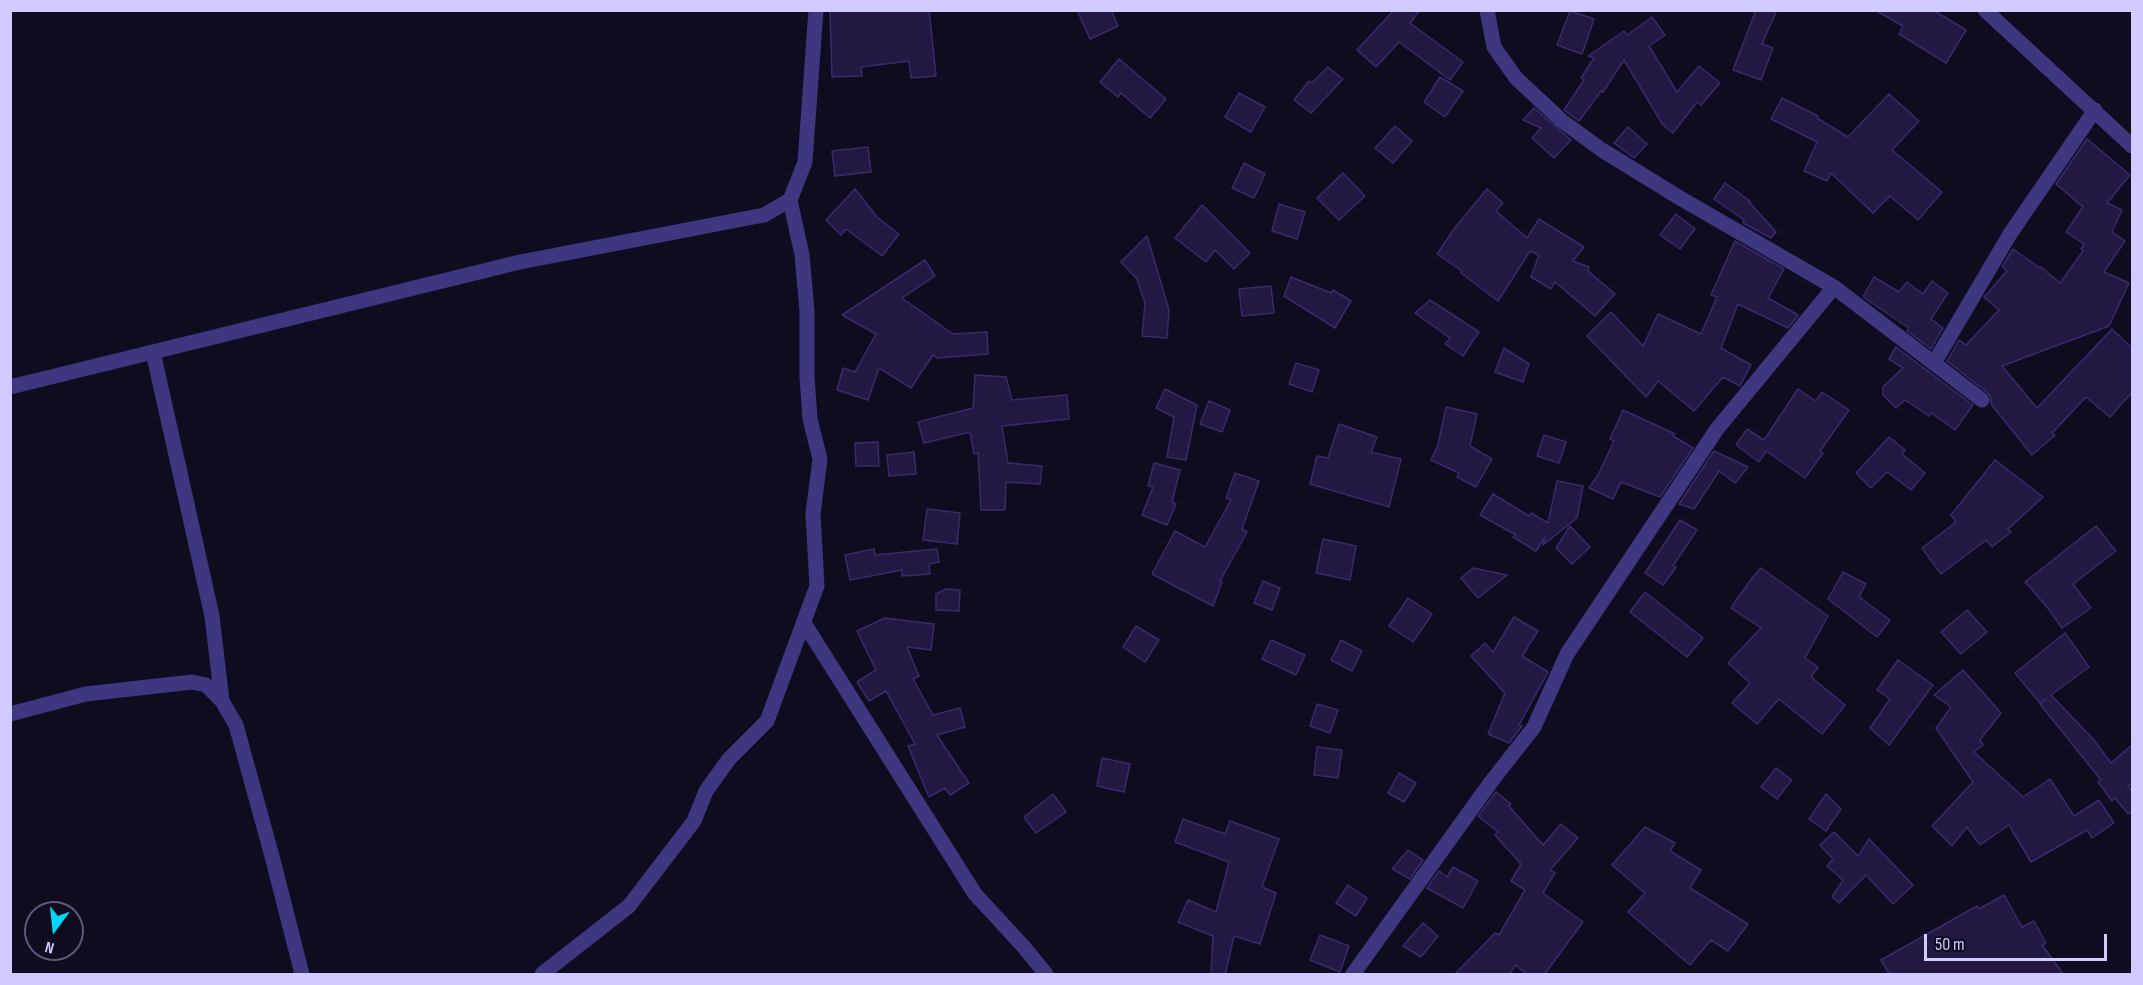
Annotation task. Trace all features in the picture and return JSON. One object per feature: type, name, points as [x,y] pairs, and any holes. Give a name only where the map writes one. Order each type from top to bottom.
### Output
[{"type":"street","points":[[542,975],[629,906],[694,821],[706,791],[729,759],[767,721],[817,586],[813,514],[820,459],[810,419],[807,377],[807,311],[802,255],[790,200],[804,162],[816,10]]},
{"type":"street","points":[[1487,10],[1494,47],[1516,78],[1562,121],[1602,150],[1680,198],[1834,287],[1983,400]]},
{"type":"street","points":[[1985,10],[2133,146]]},
{"type":"street","points":[[1934,363],[2010,234],[2095,110]]},
{"type":"street","points":[[10,387],[520,262],[764,215],[790,200]]},
{"type":"street","points":[[1353,975],[1491,782],[1534,727],[1567,654],[1716,429],[1834,287]]},
{"type":"street","points":[[153,352],[212,616],[222,701]]},
{"type":"street","points":[[804,622],[975,894],[1023,946],[1046,975]]},
{"type":"street","points":[[10,714],[86,694],[192,682],[206,685],[222,701],[236,725],[302,975]]},
{"type":"building","points":[[830,10],[929,10],[936,76],[911,78],[909,61],[861,67],[862,76],[832,77]]},
{"type":"building","points":[[1077,10],[1111,10],[1118,26],[1090,39]]},
{"type":"building","points":[[1394,10],[1420,10],[1410,23],[1463,62],[1450,80],[1399,42],[1376,67],[1357,50]]},
{"type":"building","points":[[1756,10],[1777,10],[1762,44],[1773,48],[1761,80],[1733,70]]},
{"type":"building","points":[[1875,10],[1933,10],[1966,30],[1946,63],[1899,34],[1903,26]]},
{"type":"building","points":[[1570,11],[1594,19],[1582,54],[1557,45]]},
{"type":"building","points":[[1652,17],[1665,35],[1649,46],[1677,92],[1699,66],[1720,83],[1701,105],[1697,102],[1673,133],[1663,125],[1624,60],[1603,92],[1601,91],[1579,121],[1564,110],[1584,80],[1581,78],[1594,58],[1588,56],[1624,31],[1627,35]]},
{"type":"building","points":[[1119,59],[1166,99],[1150,118],[1121,93],[1118,97],[1100,82]]},
{"type":"building","points":[[1328,67],[1343,79],[1311,113],[1294,100],[1309,81],[1312,83]]},
{"type":"building","points":[[1440,77],[1463,91],[1445,117],[1424,102]]},
{"type":"building","points":[[1239,93],[1265,107],[1251,132],[1225,117]]},
{"type":"building","points":[[1889,94],[1919,121],[1892,150],[1942,192],[1918,220],[1890,196],[1873,213],[1831,173],[1827,181],[1804,171],[1817,142],[1771,119],[1782,98],[1818,116],[1817,118],[1848,137]]},
{"type":"building","points":[[1534,108],[1571,140],[1554,158],[1532,138],[1541,128],[1523,120]]},
{"type":"building","points":[[1395,126],[1412,141],[1393,163],[1375,148]]},
{"type":"building","points":[[1628,127],[1647,144],[1634,158],[1614,143]]},
{"type":"building","points":[[2087,139],[2130,175],[2107,203],[2122,210],[2112,232],[2125,241],[2104,272],[2129,283],[2109,326],[2002,366],[2037,408],[2112,329],[2133,349],[2133,391],[2110,417],[2086,397],[2052,433],[2055,435],[2032,455],[1991,404],[1991,397],[1988,393],[1947,361],[1959,340],[1966,345],[1999,310],[1984,297],[2007,271],[2002,267],[2013,249],[2041,267],[2060,283],[2083,251],[2081,249],[2084,244],[2066,232],[2083,207],[2056,184]]},
{"type":"building","points":[[868,147],[871,172],[835,176],[832,151]]},
{"type":"building","points":[[1244,163],[1265,174],[1254,198],[1232,188]]},
{"type":"building","points":[[1343,173],[1365,196],[1339,220],[1317,198]]},
{"type":"building","points":[[1725,183],[1750,201],[1776,232],[1771,238],[1743,223],[1744,220],[1714,199]]},
{"type":"building","points":[[855,189],[877,217],[899,234],[882,256],[846,229],[841,235],[826,220]]},
{"type":"building","points":[[1487,189],[1503,203],[1496,211],[1527,238],[1539,219],[1584,247],[1573,261],[1589,267],[1588,271],[1615,294],[1595,316],[1555,282],[1551,289],[1531,277],[1539,255],[1530,251],[1498,301],[1437,254]]},
{"type":"building","points":[[1279,204],[1305,212],[1297,239],[1272,231]]},
{"type":"building","points":[[1202,205],[1250,253],[1234,269],[1215,250],[1206,262],[1175,238]]},
{"type":"building","points":[[1676,214],[1695,229],[1680,249],[1660,235]]},
{"type":"building","points":[[1147,236],[1169,310],[1167,338],[1142,336],[1145,303],[1137,279],[1121,262]]},
{"type":"building","points":[[1735,241],[1784,269],[1768,298],[1798,315],[1788,328],[1738,304],[1721,348],[1751,365],[1740,386],[1723,377],[1694,411],[1658,381],[1646,397],[1587,336],[1611,312],[1643,346],[1658,314],[1701,334],[1717,297],[1711,295]]},
{"type":"building","points":[[925,260],[935,276],[902,298],[953,334],[987,332],[988,354],[937,358],[933,355],[911,388],[879,368],[868,400],[837,390],[843,368],[855,372],[876,334],[842,315]]},
{"type":"building","points":[[1291,277],[1331,293],[1333,290],[1351,301],[1335,328],[1284,296]]},
{"type":"building","points":[[1874,277],[1899,292],[1907,282],[1923,294],[1932,281],[1948,293],[1931,319],[1943,328],[1931,349],[1907,331],[1909,328],[1863,297]]},
{"type":"building","points":[[1271,286],[1274,313],[1242,316],[1239,289]]},
{"type":"building","points":[[1430,300],[1479,332],[1463,356],[1445,344],[1450,338],[1415,313]]},
{"type":"building","points":[[1896,347],[1973,405],[1955,430],[1931,413],[1929,416],[1905,400],[1896,408],[1883,395],[1883,387],[1903,368],[1889,359]]},
{"type":"building","points":[[1504,348],[1529,364],[1523,382],[1495,372]]},
{"type":"building","points":[[1296,363],[1319,370],[1312,392],[1289,384]]},
{"type":"building","points":[[975,375],[1006,377],[1012,400],[1067,395],[1069,419],[1002,426],[1008,463],[1042,466],[1040,484],[1006,482],[1005,510],[981,510],[978,453],[974,454],[970,432],[924,443],[918,422],[973,408]]},
{"type":"building","points":[[1165,389],[1197,405],[1186,460],[1167,457],[1174,417],[1156,408]]},
{"type":"building","points":[[1798,389],[1816,401],[1822,392],[1849,410],[1820,451],[1823,453],[1805,478],[1766,451],[1759,462],[1736,445],[1747,429],[1764,440]]},
{"type":"building","points":[[1209,401],[1230,410],[1222,432],[1200,424]]},
{"type":"building","points":[[1446,407],[1477,414],[1470,446],[1492,459],[1476,487],[1457,477],[1459,473],[1431,460],[1438,445]]},
{"type":"building","points":[[1623,410],[1675,434],[1673,436],[1693,448],[1660,497],[1621,482],[1613,499],[1589,488],[1598,475],[1614,441],[1610,439]]},
{"type":"building","points":[[1339,424],[1377,437],[1371,452],[1401,459],[1389,507],[1310,484],[1317,456],[1328,458]]},
{"type":"building","points":[[1544,435],[1566,442],[1559,463],[1537,456]]},
{"type":"building","points":[[1889,437],[1905,450],[1902,454],[1925,473],[1911,490],[1887,472],[1871,488],[1856,473]]},
{"type":"building","points":[[878,442],[879,466],[856,466],[855,443]]},
{"type":"building","points":[[1714,451],[1748,467],[1735,483],[1719,471],[1694,509],[1679,504]]},
{"type":"building","points":[[914,452],[916,474],[889,476],[887,455]]},
{"type":"building","points":[[1995,460],[2043,497],[2008,529],[2011,532],[1992,547],[1986,540],[1941,574],[1922,548],[1956,522],[1951,515]]},
{"type":"building","points":[[1154,463],[1180,470],[1172,502],[1176,504],[1167,525],[1142,515],[1153,487],[1148,486]]},
{"type":"building","points":[[1235,473],[1259,481],[1242,529],[1247,532],[1220,581],[1222,582],[1213,606],[1152,574],[1175,531],[1205,547],[1231,500],[1226,498]]},
{"type":"building","points":[[1557,481],[1583,486],[1577,518],[1543,545],[1545,537],[1536,551],[1513,537],[1516,535],[1480,515],[1493,494],[1529,516],[1531,513],[1548,523]]},
{"type":"building","points":[[927,509],[960,513],[957,544],[923,540]]},
{"type":"building","points":[[1680,520],[1697,530],[1663,585],[1645,573]]},
{"type":"building","points":[[1570,526],[1590,547],[1572,564],[1556,548]]},
{"type":"building","points":[[2096,526],[2116,551],[2073,584],[2091,608],[2062,628],[2025,582]]},
{"type":"building","points":[[1323,539],[1356,546],[1350,580],[1316,573]]},
{"type":"building","points":[[874,549],[875,555],[937,549],[939,562],[929,564],[930,574],[902,576],[902,570],[850,580],[845,555]]},
{"type":"building","points":[[1473,568],[1507,575],[1478,598],[1461,578]]},
{"type":"building","points":[[1761,568],[1828,616],[1805,658],[1818,667],[1811,677],[1845,705],[1822,734],[1779,699],[1757,724],[1732,703],[1750,683],[1728,663],[1761,628],[1731,608]]},
{"type":"building","points":[[1843,572],[1866,584],[1859,597],[1890,620],[1877,637],[1828,599]]},
{"type":"building","points":[[1263,581],[1280,588],[1272,610],[1254,603]]},
{"type":"building","points":[[946,589],[960,590],[959,611],[936,610],[936,594]]},
{"type":"building","points":[[1645,592],[1703,638],[1687,657],[1630,612]]},
{"type":"building","points":[[1408,598],[1432,614],[1413,642],[1389,626]]},
{"type":"building","points":[[1967,610],[1987,632],[1961,654],[1941,632]]},
{"type":"building","points":[[1514,617],[1538,631],[1522,656],[1548,672],[1519,725],[1522,726],[1509,743],[1488,734],[1505,693],[1471,656],[1485,643],[1493,652]]},
{"type":"building","points":[[885,618],[934,624],[931,650],[907,647],[919,676],[913,679],[933,715],[960,708],[965,727],[937,735],[969,783],[950,795],[945,788],[929,797],[908,746],[915,744],[886,691],[869,701],[857,682],[876,670],[857,631]]},
{"type":"building","points":[[1136,626],[1159,640],[1145,662],[1123,647]]},
{"type":"building","points":[[2065,633],[2089,667],[2051,695],[2094,740],[2111,763],[2133,744],[2133,782],[2128,786],[2133,792],[2133,811],[2128,814],[2115,798],[2112,801],[2098,782],[2101,780],[2040,704],[2046,699],[2040,703],[2015,673]]},
{"type":"building","points":[[1271,640],[1305,655],[1296,675],[1262,659]]},
{"type":"building","points":[[1341,640],[1362,651],[1352,671],[1331,660]]},
{"type":"building","points":[[1898,660],[1933,685],[1889,745],[1870,728],[1890,699],[1877,690]]},
{"type":"building","points":[[1963,670],[2001,713],[1980,740],[1983,745],[1974,752],[2023,797],[2050,779],[2074,816],[2099,800],[2114,823],[2092,838],[2087,830],[2031,862],[2009,825],[1980,845],[1967,827],[1952,846],[1932,826],[1973,782],[1936,728],[1951,707],[1934,695]]},
{"type":"building","points":[[1317,704],[1338,710],[1330,733],[1310,726]]},
{"type":"building","points":[[1317,747],[1342,750],[1338,778],[1314,775]]},
{"type":"building","points":[[1102,758],[1130,764],[1124,792],[1097,786]]},
{"type":"building","points":[[1776,768],[1792,780],[1777,799],[1761,787]]},
{"type":"building","points":[[1399,773],[1416,783],[1404,802],[1388,793]]},
{"type":"building","points":[[1496,792],[1511,804],[1509,806],[1543,845],[1561,824],[1578,838],[1550,870],[1555,873],[1543,893],[1583,922],[1544,975],[1528,975],[1515,965],[1509,975],[1454,975],[1495,933],[1499,935],[1525,890],[1511,881],[1521,864],[1495,835],[1498,832],[1478,816]]},
{"type":"building","points":[[1053,794],[1066,812],[1036,833],[1024,817]]},
{"type":"building","points":[[1826,794],[1841,809],[1826,831],[1809,819]]},
{"type":"building","points":[[1183,819],[1225,834],[1230,821],[1279,839],[1262,887],[1276,893],[1260,944],[1234,936],[1225,975],[1211,975],[1213,936],[1178,922],[1188,900],[1216,912],[1229,862],[1175,842]]},
{"type":"building","points":[[1645,827],[1675,843],[1670,851],[1701,870],[1690,888],[1748,924],[1728,951],[1711,940],[1690,965],[1628,912],[1645,893],[1612,865]]},
{"type":"building","points":[[1834,832],[1858,856],[1869,839],[1913,885],[1893,904],[1866,875],[1839,903],[1832,897],[1843,880],[1827,866],[1833,859],[1820,845]]},
{"type":"building","points":[[1408,850],[1423,860],[1410,879],[1392,869]]},
{"type":"building","points":[[1453,867],[1478,881],[1463,908],[1427,888],[1439,871],[1447,877]]},
{"type":"building","points":[[1348,885],[1367,898],[1356,916],[1336,903]]},
{"type":"building","points":[[2004,895],[2022,927],[2034,921],[2046,943],[2042,945],[2064,975],[1890,975],[1881,960],[1977,906],[1979,909]]},
{"type":"building","points":[[1423,923],[1438,936],[1421,957],[1403,946]]},
{"type":"building","points":[[1320,935],[1349,946],[1340,972],[1310,960]]}]
